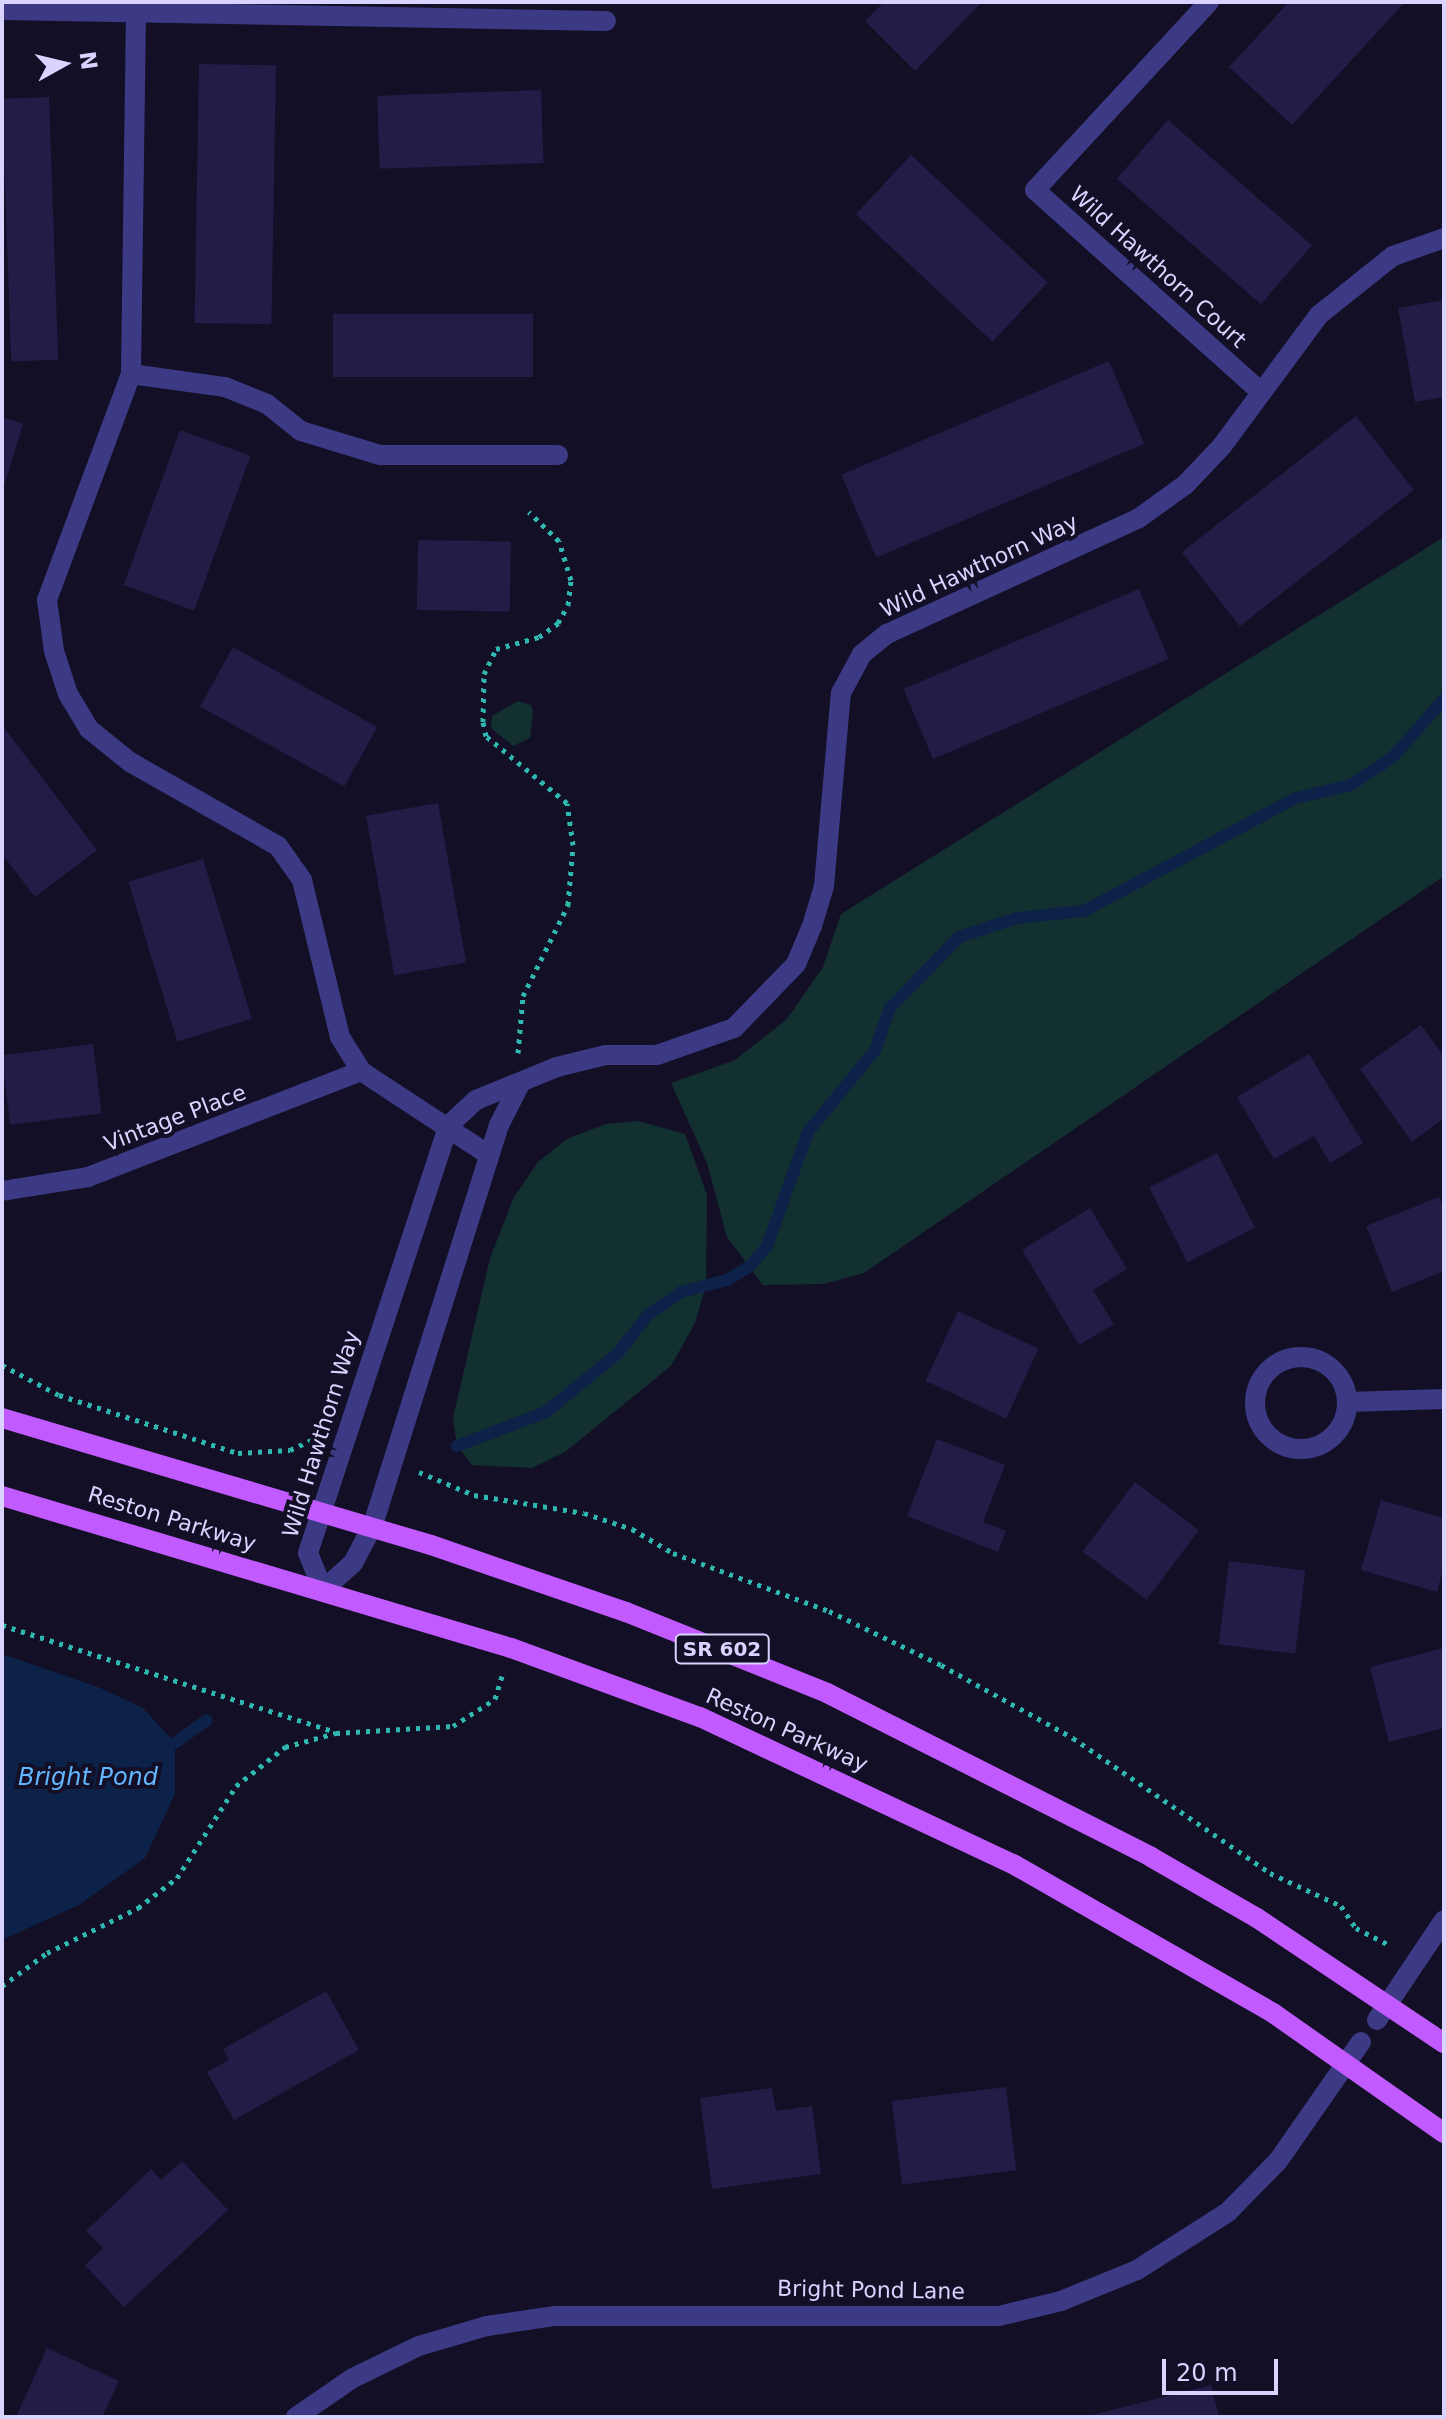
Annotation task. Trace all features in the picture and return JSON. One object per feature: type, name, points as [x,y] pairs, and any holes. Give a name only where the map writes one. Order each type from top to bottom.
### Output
[{"type":"main road","name":"SR 602","points":[[2,1418],[372,1527],[626,1612],[827,1693],[1151,1857],[1382,2012],[1444,2043]]},
{"type":"main road","name":"Reston Parkway","points":[[2,1496],[511,1648],[700,1717],[960,1838],[1273,2013],[1444,2133]]},
{"type":"street","name":"Wild Hawthorn Court","points":[[1209,2],[1035,190],[1260,391]]},
{"type":"street","points":[[2,10],[606,21]]},
{"type":"street","points":[[136,13],[131,374],[47,600],[54,651],[68,694],[89,729],[130,762],[278,846],[302,880],[340,1037],[361,1071],[489,1155]]},
{"type":"street","name":"Wild Hawthorn Way","points":[[323,1590],[308,1553],[325,1513],[343,1447],[448,1126],[476,1100],[519,1086],[557,1067],[606,1055],[657,1055],[734,1028],[796,964],[812,926],[824,886],[841,693],[862,654],[887,634],[1139,518],[1203,465],[1319,315],[1352,285],[1393,256],[1444,238]]},
{"type":"street","points":[[131,374],[225,387],[267,404],[301,431],[380,455],[558,455]]},
{"type":"street","name":"Vintage Place","points":[[2,1191],[88,1177],[361,1071]]},
{"type":"street","points":[[323,1590],[353,1563],[372,1527],[489,1155],[519,1086]]},
{"type":"street","points":[[1291,1358],[1327,1365],[1342,1382],[1347,1402],[1333,1436],[1314,1448],[1293,1449],[1273,1441],[1260,1425],[1254,1406],[1259,1383],[1272,1367],[1291,1358]]},
{"type":"street","points":[[1347,1402],[1444,1399]]},
{"type":"street","points":[[1382,2012],[1444,1920]]},
{"type":"street","name":"Bright Pond Lane","points":[[296,2417],[353,2378],[419,2346],[487,2326],[585,2315],[999,2316],[1061,2301],[1137,2270],[1228,2212],[1278,2161],[1361,2042]]},
{"type":"path","points":[[519,1086],[517,1029],[523,996],[568,905],[573,845],[567,803],[486,736],[483,722],[484,674],[496,649],[539,637],[558,623],[568,605],[571,580],[559,541],[529,512]]},
{"type":"path","points":[[2,1365],[59,1395],[238,1453],[290,1450],[316,1439],[343,1447]]},
{"type":"path","points":[[394,1461],[474,1495],[584,1513],[632,1529],[673,1553],[829,1611],[941,1665],[1073,1738],[1270,1873],[1341,1906],[1356,1928],[1418,1959]]},
{"type":"path","points":[[2,1625],[336,1733]]},
{"type":"path","points":[[2,1986],[47,1953],[138,1908],[167,1886],[236,1786],[285,1747],[336,1733],[453,1726],[495,1699],[511,1648]]},
{"type":"green space","points":[[1444,537],[1444,876],[864,1273],[824,1284],[763,1285],[727,1237],[707,1163],[671,1083],[735,1060],[787,1019],[823,967],[841,914]]},
{"type":"green space","points":[[518,701],[531,705],[533,711],[530,738],[513,746],[491,728],[492,716]]},
{"type":"green space","points":[[638,1121],[685,1134],[707,1195],[706,1285],[695,1323],[671,1366],[565,1452],[532,1468],[472,1465],[457,1446],[453,1418],[490,1258],[514,1197],[538,1162],[567,1139],[606,1124]]},
{"type":"water","name":"Bright Pond","points":[[2,1654],[98,1687],[143,1708],[175,1743],[175,1794],[145,1858],[79,1905],[2,1940]]},
{"type":"building","points":[[884,2],[982,2],[915,71],[865,21]]},
{"type":"building","points":[[1289,2],[1405,2],[1292,125],[1229,67]]},
{"type":"building","points":[[199,64],[276,65],[271,324],[194,323]]},
{"type":"building","points":[[541,90],[544,163],[380,169],[377,96]]},
{"type":"building","points":[[49,97],[58,360],[11,361],[2,99]]},
{"type":"building","points":[[1168,120],[1312,245],[1261,304],[1117,179]]},
{"type":"building","points":[[911,155],[1048,283],[993,342],[856,214]]},
{"type":"building","points":[[1444,300],[1444,397],[1415,402],[1398,308]]},
{"type":"building","points":[[333,314],[533,314],[533,377],[333,377]]},
{"type":"building","points":[[1109,361],[1144,444],[876,558],[841,475]]},
{"type":"building","points":[[1356,416],[1414,490],[1240,626],[1182,552]]},
{"type":"building","points":[[2,417],[23,424],[3,489],[2,489]]},
{"type":"building","points":[[180,430],[250,456],[194,611],[124,585]]},
{"type":"building","points":[[418,540],[511,542],[510,612],[417,610]]},
{"type":"building","points":[[1139,589],[1169,659],[933,759],[903,689]]},
{"type":"building","points":[[233,647],[377,727],[344,786],[200,706]]},
{"type":"building","points":[[2,725],[97,850],[35,897],[2,854]]},
{"type":"building","points":[[438,803],[466,963],[394,975],[366,816]]},
{"type":"building","points":[[203,859],[252,1019],[177,1042],[128,882]]},
{"type":"building","points":[[1421,1025],[1444,1057],[1444,1118],[1412,1142],[1360,1069]]},
{"type":"building","points":[[93,1044],[102,1113],[10,1125],[2,1055]]},
{"type":"building","points":[[1309,1054],[1363,1143],[1330,1163],[1314,1136],[1274,1159],[1237,1097]]},
{"type":"building","points":[[1217,1153],[1255,1228],[1187,1262],[1149,1188]]},
{"type":"building","points":[[1439,1197],[1444,1209],[1444,1271],[1392,1292],[1366,1226]]},
{"type":"building","points":[[1090,1208],[1127,1269],[1093,1290],[1114,1324],[1079,1345],[1022,1250]]},
{"type":"building","points":[[958,1311],[1039,1349],[1006,1418],[925,1381]]},
{"type":"building","points":[[937,1439],[1005,1465],[983,1522],[1006,1531],[998,1552],[907,1516]]},
{"type":"building","points":[[1135,1482],[1199,1530],[1147,1600],[1083,1551]]},
{"type":"building","points":[[1381,1500],[1444,1518],[1444,1565],[1437,1592],[1361,1570]]},
{"type":"building","points":[[1229,1561],[1305,1570],[1295,1654],[1219,1644]]},
{"type":"building","points":[[1444,1648],[1444,1728],[1389,1742],[1370,1667]]},
{"type":"building","points":[[326,1991],[359,2050],[234,2120],[207,2072],[229,2060],[223,2049]]},
{"type":"building","points":[[1006,2087],[1016,2170],[902,2184],[892,2101]]},
{"type":"building","points":[[772,2088],[776,2111],[812,2106],[821,2174],[712,2189],[700,2098]]},
{"type":"building","points":[[182,2161],[228,2210],[124,2307],[85,2265],[103,2248],[86,2231],[151,2169],[161,2180]]},
{"type":"building","points":[[47,2348],[119,2381],[102,2417],[16,2417]]},
{"type":"building","points":[[1211,2385],[1219,2417],[1088,2417],[1088,2416]]},
{"type":"waterway","points":[[457,1446],[546,1412],[618,1353],[648,1315],[681,1292],[727,1280],[749,1267],[767,1246],[808,1132],[875,1050],[890,1008],[959,937],[1017,918],[1084,911],[1296,798],[1351,785],[1393,757],[1444,699]]},
{"type":"waterway","points":[[175,1743],[207,1720]]}]
